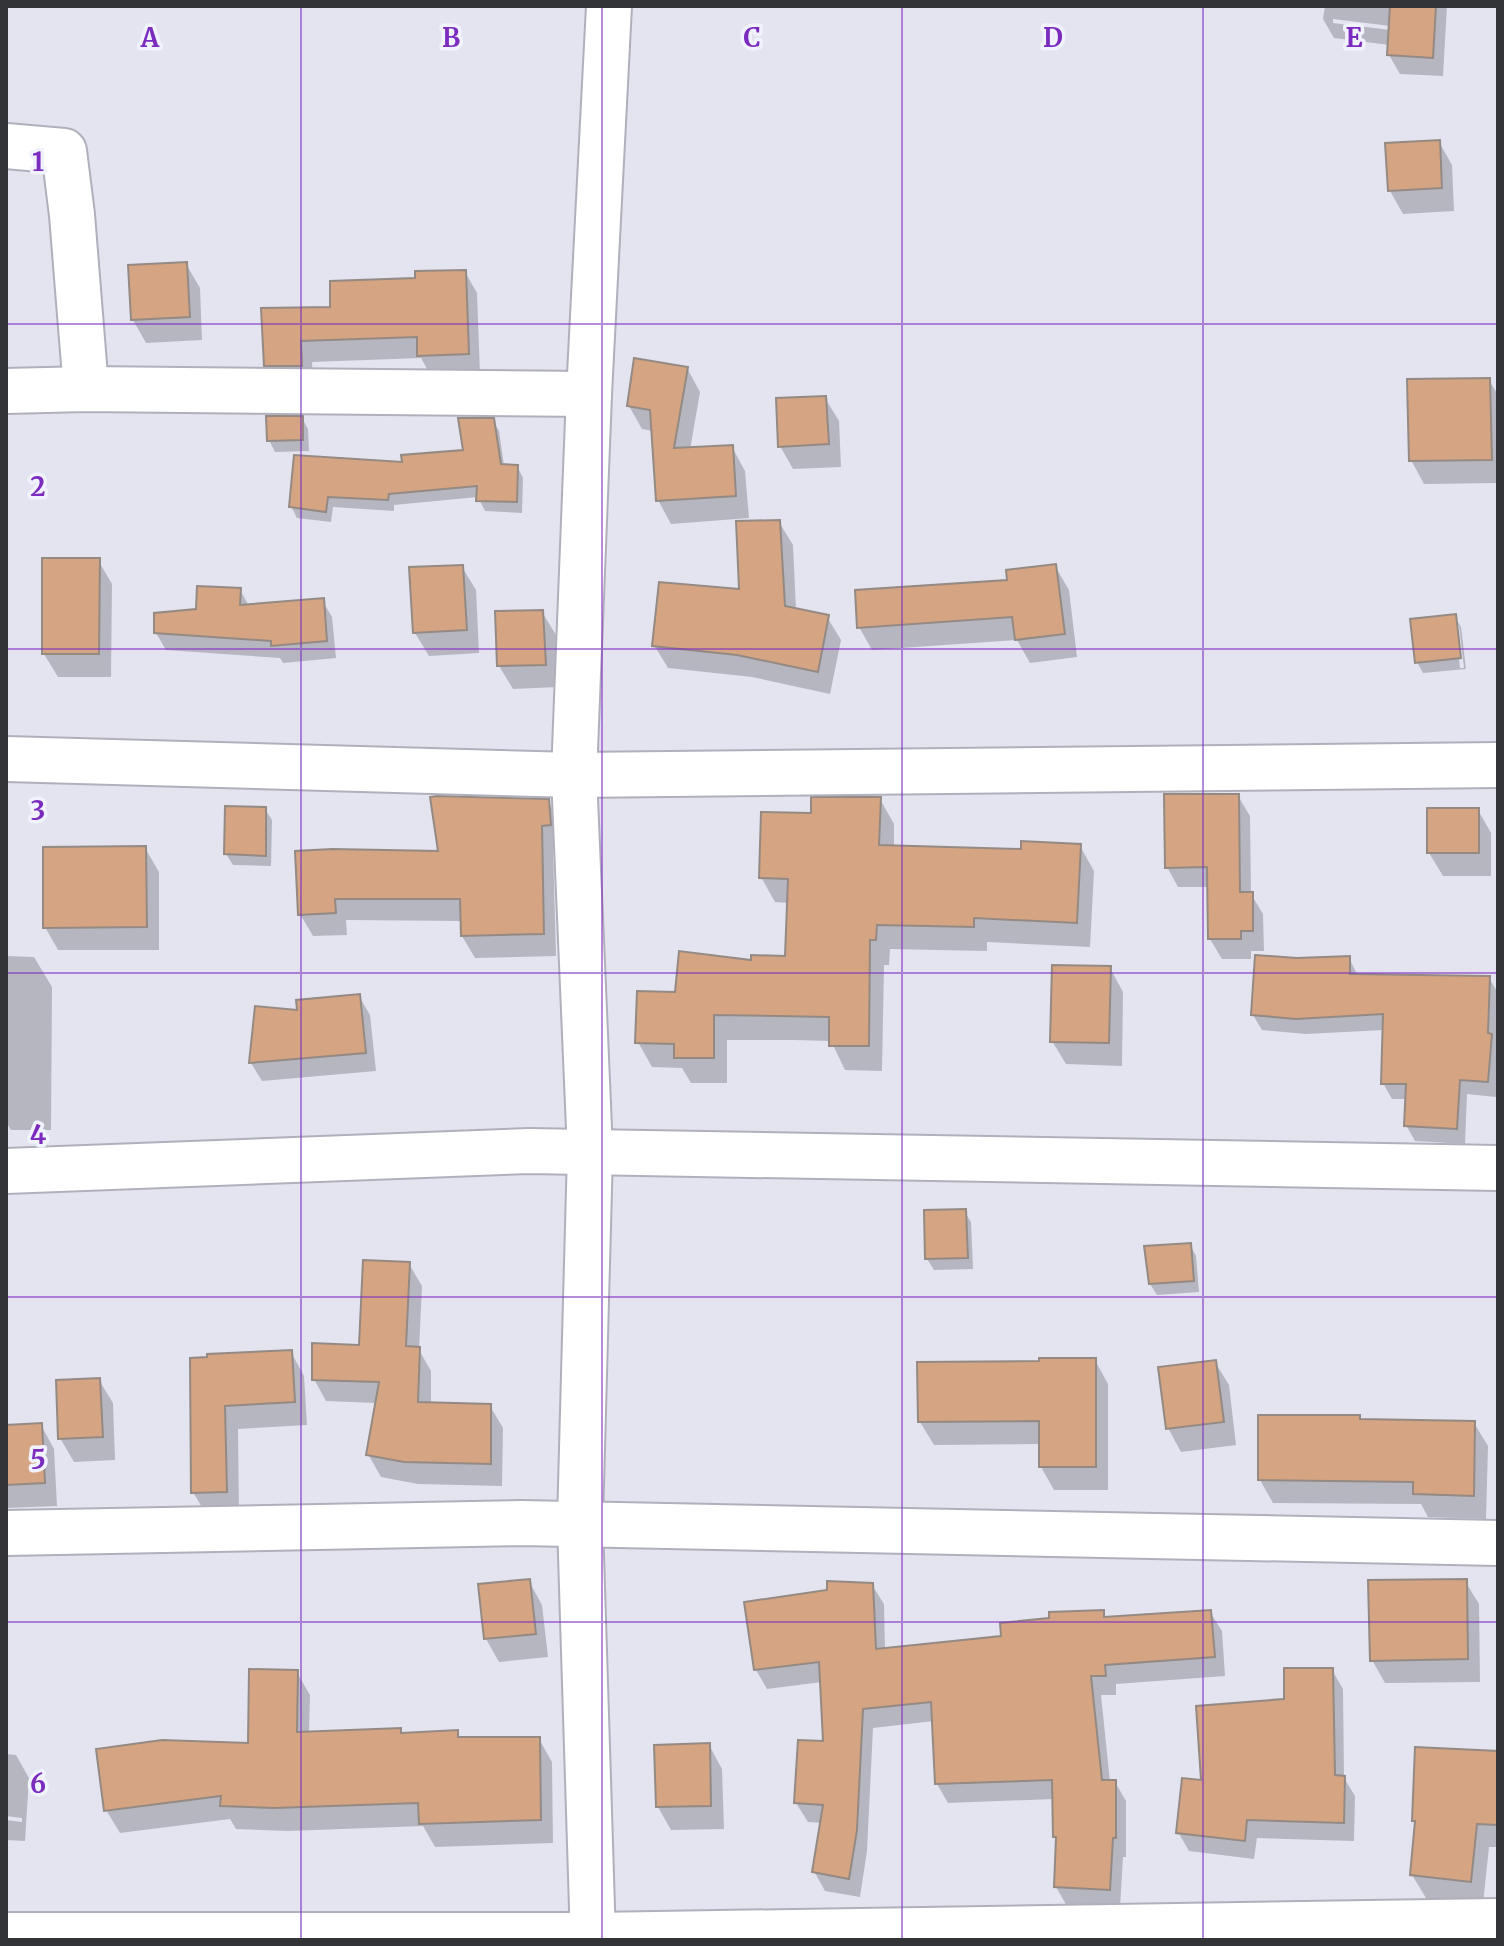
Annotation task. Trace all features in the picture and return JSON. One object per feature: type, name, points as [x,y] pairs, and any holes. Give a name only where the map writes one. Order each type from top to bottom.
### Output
[{"type":"street","points":[[593,1937],[580,1523],[590,1152],[574,775],[609,6]]},
{"type":"street","points":[[6,146],[64,151],[86,389]]},
{"type":"street","points":[[6,391],[86,389],[589,394]]},
{"type":"street","points":[[6,759],[574,775],[1498,765]]},
{"type":"street","points":[[6,1171],[529,1151],[1498,1168]]},
{"type":"street","points":[[6,1533],[580,1523],[1498,1543]]},
{"type":"street","points":[[6,1935],[593,1937],[1498,1921]]},
{"type":"building","points":[[1390,6],[1436,6],[1433,58],[1387,55]]},
{"type":"building","points":[[1440,140],[1442,188],[1388,191],[1385,143]]},
{"type":"building","points":[[187,262],[190,317],[131,320],[128,265]]},
{"type":"building","points":[[466,270],[469,354],[417,356],[417,337],[301,341],[302,366],[264,366],[261,308],[330,307],[330,281],[415,278],[415,271]]},
{"type":"building","points":[[634,358],[688,367],[674,448],[733,445],[736,496],[656,501],[650,410],[627,406]]},
{"type":"building","points":[[1490,378],[1492,460],[1409,461],[1407,379]]},
{"type":"building","points":[[826,396],[829,444],[778,447],[776,398]]},
{"type":"building","points":[[266,416],[303,416],[303,440],[267,441]]},
{"type":"building","points":[[458,418],[494,418],[501,464],[518,465],[517,502],[476,501],[477,486],[389,494],[388,500],[328,497],[326,512],[289,507],[294,455],[402,462],[401,455],[463,450]]},
{"type":"building","points":[[780,520],[785,606],[829,615],[818,672],[737,655],[652,646],[659,582],[739,589],[736,521]]},
{"type":"building","points":[[42,558],[100,558],[99,654],[42,654]]},
{"type":"building","points":[[1056,564],[1065,634],[1015,640],[1012,617],[857,628],[855,590],[1007,580],[1006,570]]},
{"type":"building","points":[[463,565],[467,630],[413,633],[409,567]]},
{"type":"building","points":[[197,586],[241,588],[240,605],[324,598],[327,641],[271,646],[271,641],[154,633],[154,613],[196,609]]},
{"type":"building","points":[[543,610],[546,665],[497,666],[495,611]]},
{"type":"building","points":[[1456,614],[1461,658],[1415,663],[1410,619]]},
{"type":"building","points":[[1164,794],[1239,794],[1240,892],[1253,892],[1253,931],[1241,931],[1241,939],[1208,939],[1207,867],[1165,868]]},
{"type":"building","points":[[430,797],[549,799],[551,825],[542,826],[544,934],[461,936],[460,899],[335,899],[336,913],[298,915],[295,851],[438,851]]},
{"type":"building","points":[[811,797],[881,797],[879,845],[1021,849],[1021,841],[1081,844],[1077,923],[974,918],[974,927],[877,925],[876,940],[870,940],[869,1046],[829,1046],[829,1017],[714,1015],[714,1058],[674,1058],[674,1044],[635,1043],[637,991],[675,992],[679,951],[751,960],[751,955],[785,956],[788,879],[759,878],[761,812],[811,813]]},
{"type":"building","points":[[225,806],[266,807],[266,856],[224,854]]},
{"type":"building","points":[[1427,808],[1479,808],[1479,853],[1427,853]]},
{"type":"building","points":[[146,846],[147,927],[43,928],[43,847]]},
{"type":"building","points":[[1255,955],[1297,958],[1350,956],[1350,974],[1490,976],[1488,1033],[1492,1034],[1488,1082],[1460,1080],[1457,1129],[1404,1126],[1406,1084],[1381,1084],[1383,1014],[1296,1019],[1251,1015]]},
{"type":"building","points":[[1052,965],[1111,966],[1109,1043],[1050,1042]]},
{"type":"building","points":[[360,994],[366,1053],[249,1063],[255,1006],[297,1010],[296,1000]]},
{"type":"building","points":[[966,1209],[968,1258],[925,1259],[924,1210]]},
{"type":"building","points":[[1191,1243],[1194,1281],[1149,1284],[1144,1246]]},
{"type":"building","points":[[363,1260],[410,1262],[406,1346],[420,1347],[418,1402],[491,1404],[491,1464],[404,1462],[366,1455],[379,1382],[312,1380],[312,1343],[359,1345]]},
{"type":"building","points":[[292,1350],[295,1402],[225,1406],[227,1492],[191,1493],[190,1358],[207,1357],[207,1354]]},
{"type":"building","points":[[1039,1358],[1096,1358],[1096,1467],[1039,1467],[1039,1421],[918,1422],[917,1362],[1039,1361]]},
{"type":"building","points":[[1216,1360],[1224,1422],[1166,1429],[1158,1367]]},
{"type":"building","points":[[100,1378],[103,1437],[58,1439],[56,1380]]},
{"type":"building","points":[[1258,1415],[1360,1415],[1360,1419],[1475,1421],[1474,1496],[1413,1494],[1413,1482],[1258,1480]]},
{"type":"building","points":[[42,1423],[45,1483],[6,1485],[6,1425]]},
{"type":"building","points":[[530,1579],[536,1634],[484,1639],[478,1584]]},
{"type":"building","points":[[1467,1579],[1468,1659],[1370,1661],[1368,1580]]},
{"type":"building","points":[[827,1581],[873,1583],[876,1649],[1001,1636],[1000,1623],[1049,1618],[1049,1612],[1104,1610],[1104,1617],[1211,1610],[1215,1657],[1105,1665],[1106,1676],[1091,1676],[1102,1780],[1116,1780],[1116,1838],[1113,1838],[1110,1890],[1054,1887],[1056,1837],[1053,1837],[1052,1780],[935,1784],[931,1702],[863,1709],[857,1830],[849,1879],[812,1872],[823,1805],[794,1803],[798,1740],[823,1741],[819,1662],[754,1670],[744,1602],[827,1590]]},
{"type":"building","points":[[1284,1668],[1333,1668],[1335,1775],[1345,1776],[1344,1823],[1247,1820],[1245,1841],[1176,1833],[1182,1778],[1201,1780],[1196,1706],[1284,1699]]},
{"type":"building","points":[[249,1669],[298,1670],[297,1732],[401,1728],[401,1733],[458,1730],[458,1737],[540,1737],[541,1820],[419,1824],[418,1803],[274,1808],[220,1806],[221,1796],[104,1811],[96,1749],[162,1740],[248,1743]]},
{"type":"building","points":[[710,1743],[711,1806],[656,1807],[654,1745]]},
{"type":"building","points":[[1415,1747],[1498,1751],[1498,1825],[1477,1824],[1471,1882],[1410,1875],[1415,1821],[1412,1821]]}]
